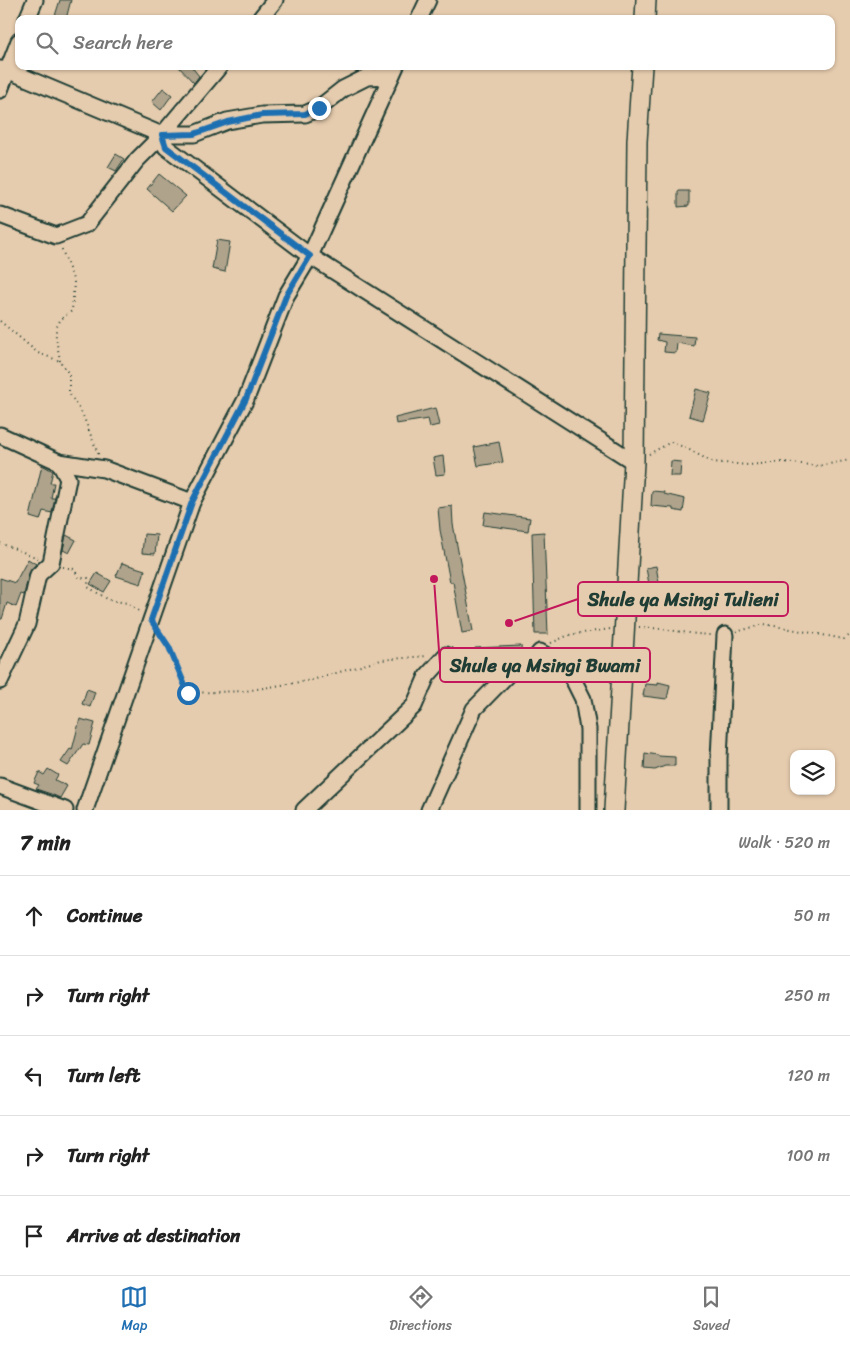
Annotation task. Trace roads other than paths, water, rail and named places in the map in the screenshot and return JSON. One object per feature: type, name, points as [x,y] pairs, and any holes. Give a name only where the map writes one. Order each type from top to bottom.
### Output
[{"type":"main road","points":[[645,15],[646,0]]},
{"type":"main road","points":[[614,810],[634,462],[637,141],[642,70]]},
{"type":"street","points":[[29,15],[35,0]]},
{"type":"street","points":[[263,15],[275,0]]},
{"type":"street","points":[[421,15],[428,0]]},
{"type":"street","points":[[0,90],[4,69],[15,48]]},
{"type":"street","points":[[4,69],[162,135],[194,134],[228,122],[262,115],[305,114],[319,108],[343,90],[367,77],[394,71]]},
{"type":"street","points":[[0,215],[56,236],[87,224],[138,160],[162,135],[217,70]]},
{"type":"street","points":[[85,810],[192,502],[246,399],[286,296],[310,256],[394,71]]},
{"type":"street","points":[[162,135],[166,147],[310,256],[634,462]]},
{"type":"street","points":[[0,436],[59,462],[104,469],[192,502]]},
{"type":"street","points":[[0,681],[27,624],[38,575],[51,563],[68,479],[59,462]]},
{"type":"street","points":[[720,810],[719,758],[725,635]]},
{"type":"street","points":[[304,810],[414,706],[426,676],[446,655],[467,668],[510,672],[530,665],[540,652],[562,665],[572,677],[583,698],[588,729],[588,810]]},
{"type":"street","points":[[429,810],[474,709],[510,672]]},
{"type":"street","points":[[0,786],[65,810]]},
{"type":"place","name":"Shule ya Msingi Bwami","points":[[434,579]]},
{"type":"place","name":"Shule ya Msingi Tulieni","points":[[509,623]]}]
